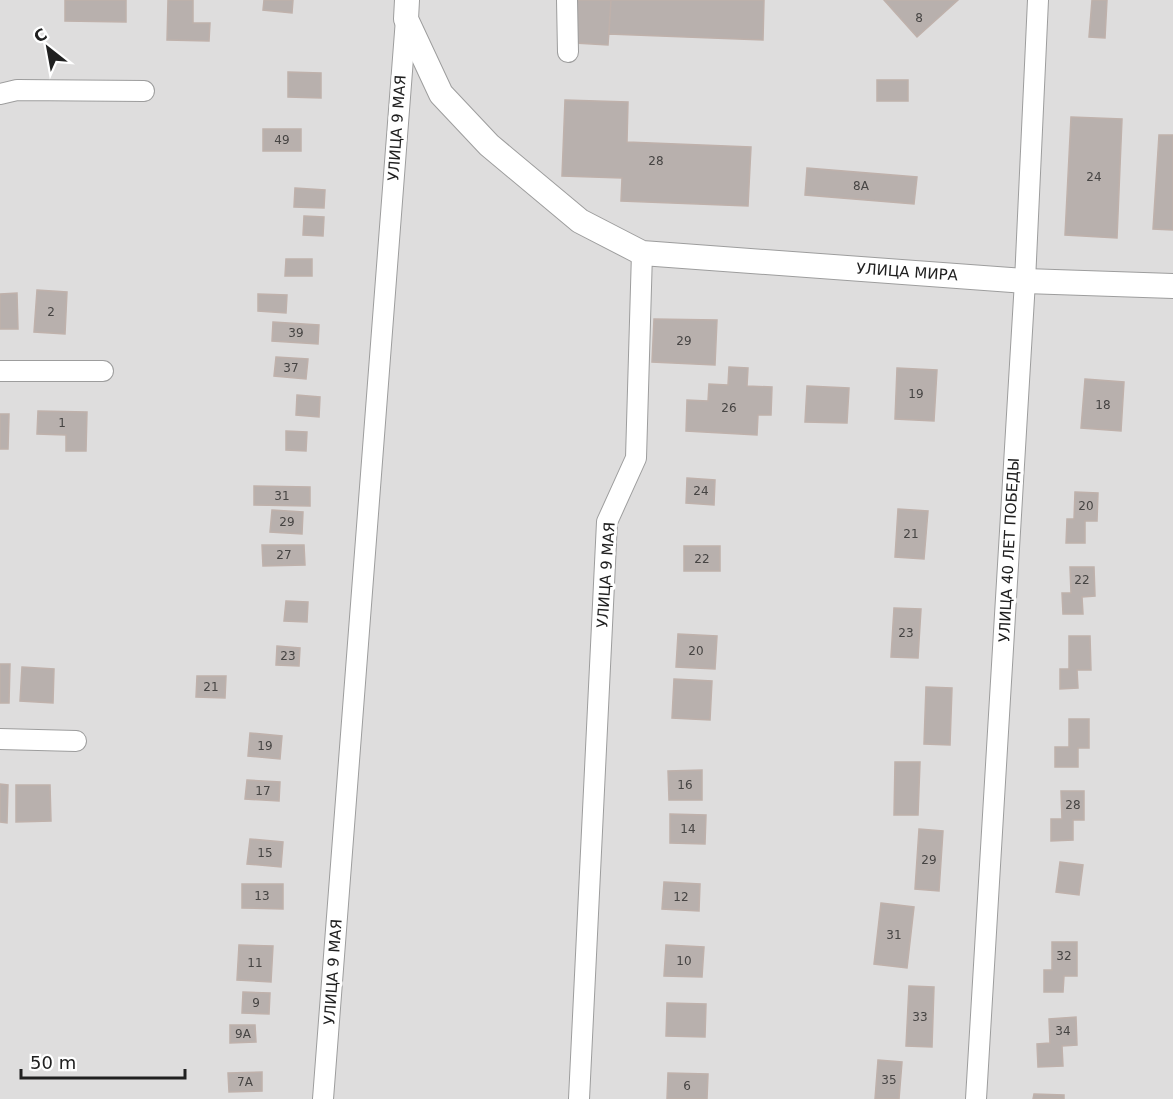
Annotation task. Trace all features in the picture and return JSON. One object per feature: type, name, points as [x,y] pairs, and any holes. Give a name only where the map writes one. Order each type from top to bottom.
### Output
[{"type":"street","points":[[567,0],[568,52]]},
{"type":"street","name":"УЛИЦА 40 ЛЕТ ПОБЕДЫ","points":[[976,1099],[1025,281],[1038,0]]},
{"type":"street","name":"УЛИЦА 9 МАЯ","points":[[406,10],[441,94],[489,146],[580,221],[642,253],[636,458],[607,522],[579,1099]]},
{"type":"street","name":"УЛИЦА 9 МАЯ","points":[[323,1099],[406,10]]},
{"type":"street","points":[[0,94],[17,90],[144,91]]},
{"type":"street","name":"УЛИЦА МИРА","points":[[642,253],[1025,281],[1173,286]]},
{"type":"street","points":[[0,371],[103,371]]},
{"type":"street","points":[[0,739],[76,741]]},
{"type":"shaded area","points":[[0,0],[1173,0],[1173,1099],[0,1099]]},
{"type":"building","points":[[65,0],[126,0],[126,22],[65,21]]},
{"type":"building","points":[[168,0],[193,0],[193,23],[210,23],[209,41],[167,40]]},
{"type":"building","points":[[264,0],[293,0],[292,13],[263,10]]},
{"type":"building","points":[[577,0],[611,0],[608,45],[575,43]]},
{"type":"building","points":[[611,0],[764,0],[763,40],[609,34]]},
{"type":"building","points":[[884,0],[958,0],[917,37]]},
{"type":"building","points":[[1092,0],[1107,0],[1105,38],[1089,37]]},
{"type":"building","points":[[288,72],[321,73],[321,98],[288,97]]},
{"type":"building","points":[[877,80],[908,80],[908,101],[877,101]]},
{"type":"building","points":[[565,100],[628,102],[627,142],[751,147],[748,206],[621,201],[622,178],[562,176]]},
{"type":"building","points":[[1071,117],[1122,119],[1117,238],[1065,235]]},
{"type":"building","points":[[263,129],[301,129],[301,151],[263,151]]},
{"type":"building","points":[[1159,135],[1173,135],[1173,230],[1153,229]]},
{"type":"building","points":[[807,168],[917,177],[914,204],[805,195]]},
{"type":"building","points":[[295,188],[325,190],[324,208],[294,207]]},
{"type":"building","points":[[304,216],[324,217],[323,236],[303,235]]},
{"type":"building","points":[[286,259],[312,259],[312,276],[285,276]]},
{"type":"building","points":[[37,290],[67,292],[65,334],[34,332]]},
{"type":"building","points":[[17,293],[18,329],[0,329],[0,294]]},
{"type":"building","points":[[258,294],[287,295],[286,313],[258,311]]},
{"type":"building","points":[[654,319],[717,320],[715,365],[652,362]]},
{"type":"building","points":[[273,322],[319,325],[318,344],[272,341]]},
{"type":"building","points":[[276,357],[308,359],[306,379],[274,376]]},
{"type":"building","points":[[729,367],[748,368],[747,386],[772,387],[771,415],[758,415],[757,435],[686,431],[687,400],[708,401],[709,384],[728,385]]},
{"type":"building","points":[[897,368],[937,370],[934,421],[895,419]]},
{"type":"building","points":[[1085,379],[1124,382],[1121,431],[1081,428]]},
{"type":"building","points":[[807,386],[849,388],[847,423],[805,422]]},
{"type":"building","points":[[297,395],[320,397],[319,417],[296,415]]},
{"type":"building","points":[[38,411],[87,412],[86,451],[66,451],[66,435],[37,434]]},
{"type":"building","points":[[0,414],[9,414],[8,449],[0,449]]},
{"type":"building","points":[[286,431],[307,432],[306,451],[286,450]]},
{"type":"building","points":[[687,478],[715,480],[714,505],[686,503]]},
{"type":"building","points":[[254,486],[310,487],[310,506],[254,505]]},
{"type":"building","points":[[1075,492],[1098,493],[1097,521],[1085,521],[1085,543],[1066,543],[1067,519],[1074,519]]},
{"type":"building","points":[[898,509],[928,511],[924,559],[895,557]]},
{"type":"building","points":[[272,510],[303,512],[302,534],[270,532]]},
{"type":"building","points":[[262,545],[304,545],[305,565],[263,566]]},
{"type":"building","points":[[684,546],[720,546],[720,571],[684,571]]},
{"type":"building","points":[[1070,567],[1094,567],[1095,596],[1082,597],[1083,614],[1063,614],[1062,593],[1071,593]]},
{"type":"building","points":[[286,601],[308,602],[307,622],[284,621]]},
{"type":"building","points":[[894,608],[921,609],[918,658],[891,657]]},
{"type":"building","points":[[678,634],[717,636],[715,669],[676,667]]},
{"type":"building","points":[[1069,636],[1090,636],[1091,670],[1077,670],[1078,688],[1060,689],[1060,669],[1069,669]]},
{"type":"building","points":[[277,646],[300,648],[299,666],[276,665]]},
{"type":"building","points":[[0,664],[10,664],[9,703],[0,703]]},
{"type":"building","points":[[22,667],[54,669],[53,703],[20,701]]},
{"type":"building","points":[[197,676],[226,676],[225,698],[196,697]]},
{"type":"building","points":[[674,679],[712,681],[710,720],[672,718]]},
{"type":"building","points":[[926,687],[952,688],[950,745],[924,744]]},
{"type":"building","points":[[1069,719],[1089,719],[1089,748],[1078,748],[1078,767],[1055,767],[1055,747],[1069,747]]},
{"type":"building","points":[[250,733],[282,736],[280,759],[248,756]]},
{"type":"building","points":[[895,762],[920,762],[918,815],[894,815]]},
{"type":"building","points":[[702,770],[702,800],[669,800],[668,771]]},
{"type":"building","points":[[247,780],[280,782],[279,801],[245,799]]},
{"type":"building","points":[[0,784],[8,785],[7,823],[0,822]]},
{"type":"building","points":[[16,785],[50,785],[51,821],[16,822]]},
{"type":"building","points":[[1061,791],[1084,791],[1084,820],[1073,820],[1073,840],[1051,841],[1051,819],[1062,819]]},
{"type":"building","points":[[670,814],[706,815],[705,844],[670,843]]},
{"type":"building","points":[[919,829],[943,831],[939,891],[915,889]]},
{"type":"building","points":[[250,839],[283,842],[281,867],[247,864]]},
{"type":"building","points":[[1060,862],[1083,865],[1079,895],[1056,892]]},
{"type":"building","points":[[664,882],[700,884],[699,911],[662,909]]},
{"type":"building","points":[[242,884],[283,884],[283,909],[242,908]]},
{"type":"building","points":[[881,903],[914,907],[907,968],[874,964]]},
{"type":"building","points":[[1052,942],[1077,942],[1077,976],[1064,976],[1063,992],[1044,992],[1044,970],[1052,970]]},
{"type":"building","points":[[239,945],[273,946],[271,982],[237,980]]},
{"type":"building","points":[[666,945],[704,947],[702,977],[664,976]]},
{"type":"building","points":[[909,986],[934,987],[932,1047],[906,1046]]},
{"type":"building","points":[[243,992],[270,993],[269,1014],[242,1013]]},
{"type":"building","points":[[667,1003],[706,1004],[705,1037],[666,1036]]},
{"type":"building","points":[[1076,1017],[1077,1045],[1062,1046],[1063,1066],[1038,1067],[1037,1044],[1050,1043],[1049,1019]]},
{"type":"building","points":[[230,1025],[255,1025],[256,1042],[230,1043]]},
{"type":"building","points":[[878,1060],[902,1062],[899,1099],[875,1099]]},
{"type":"building","points":[[262,1072],[262,1091],[229,1092],[228,1073]]},
{"type":"building","points":[[668,1073],[708,1074],[707,1099],[667,1099]]},
{"type":"building","points":[[1034,1094],[1064,1095],[1064,1099],[1033,1099]]}]
